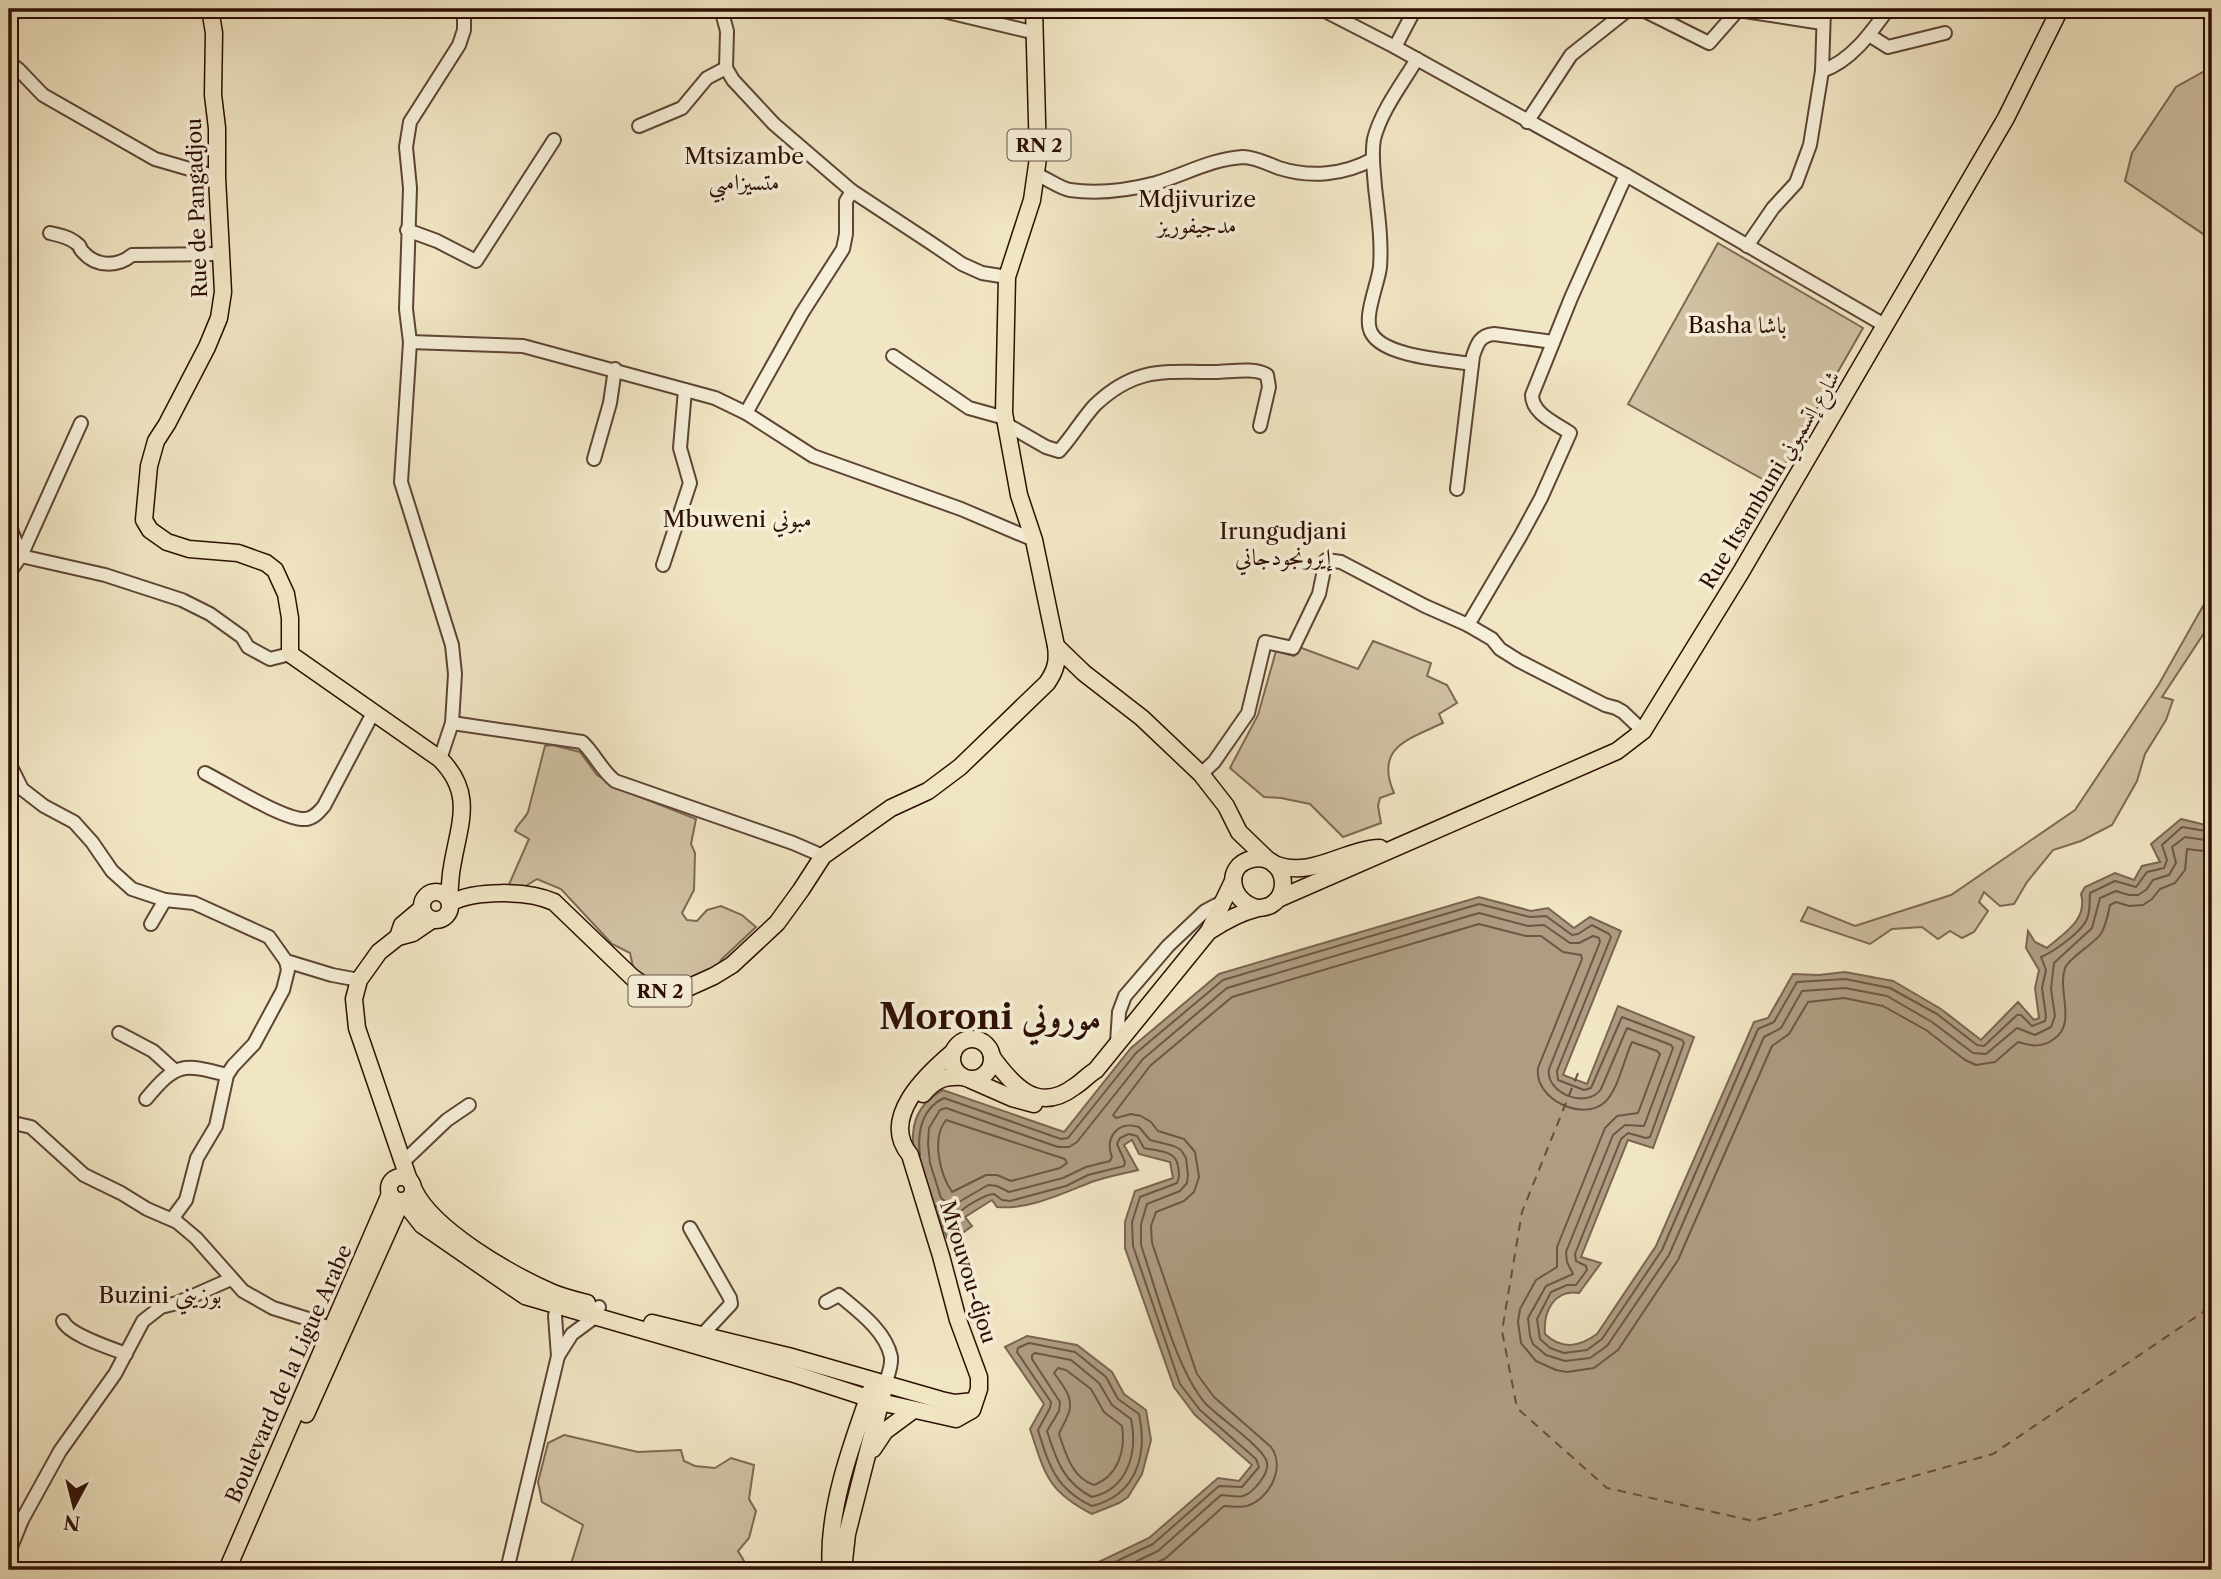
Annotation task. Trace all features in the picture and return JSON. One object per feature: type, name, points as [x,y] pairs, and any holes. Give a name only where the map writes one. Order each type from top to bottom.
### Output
[{"type":"main road","name":"Rue de Pangadjou","points":[[210,9],[214,33],[213,95],[217,128],[223,292],[219,318],[178,403],[156,441],[149,466],[144,520],[150,530],[167,542],[189,548],[238,553],[266,563],[275,570],[286,594],[290,618],[290,653]]},
{"type":"main road","name":"RN 2","points":[[449,902],[472,894],[542,897],[554,902],[632,977],[646,987],[667,993],[683,990],[714,976],[750,950],[777,923],[823,856],[891,808],[928,791],[960,767],[1041,689],[1053,674],[1057,663],[1056,646],[1034,540],[1019,495],[1005,421],[1007,277],[1032,200],[1039,134],[1034,9]]},
{"type":"main road","name":"Rue Itsambuni شارع إتسمبوني","points":[[1278,899],[1617,751],[1643,731],[1741,572],[1886,326],[2006,118],[2060,9]]},
{"type":"main road","points":[[1056,646],[1084,673],[1142,718],[1201,774],[1226,806],[1239,832],[1283,877],[1282,892],[1272,904],[1230,918],[1209,931]]},
{"type":"main road","points":[[290,653],[440,759],[452,771],[457,781],[462,811],[447,915],[440,920],[426,908]]},
{"type":"main road","points":[[1053,674],[1084,673]]},
{"type":"main road","points":[[1239,832],[1237,896],[1242,902],[1256,908]]},
{"type":"main road","name":"Rue Itsambuni شارع إتسمبوني","points":[[1271,862],[1288,868],[1307,868],[1373,848],[1396,847]]},
{"type":"main road","points":[[1096,1070],[1092,1082],[1079,1098],[1050,1105],[1026,1103],[967,1079],[953,1064],[953,1052],[962,1042],[975,1040],[987,1045],[992,1057],[1022,1091],[1041,1098],[1056,1097],[1067,1092],[1096,1070],[1209,931],[1236,874],[1252,859],[1271,862]]},
{"type":"main road","points":[[452,872],[462,889],[472,894]]},
{"type":"main road","points":[[402,1191],[403,1161],[354,1014],[354,999],[359,980],[379,952],[398,937],[402,925],[426,908],[452,872]]},
{"type":"main road","points":[[426,908],[432,892],[441,892],[449,902]]},
{"type":"main road","name":"Mvouvou-djou","points":[[910,1155],[903,1147],[901,1136],[901,1123],[907,1103],[919,1084],[953,1052]]},
{"type":"main road","points":[[967,1079],[987,1073],[992,1057]]},
{"type":"main road","name":"Mvouvou-djou","points":[[967,1079],[942,1078],[925,1091],[909,1118],[910,1155],[958,1320],[979,1377],[979,1389],[974,1402]]},
{"type":"main road","points":[[394,1140],[402,1191],[422,1225],[525,1296],[558,1301],[700,1341],[912,1411],[956,1419],[968,1414],[974,1402],[954,1403],[788,1356],[700,1341]]},
{"type":"main road","points":[[402,1191],[474,1248],[558,1301]]},
{"type":"main road","name":"Boulevard de la Ligue Arabe","points":[[336,1331],[374,1264],[402,1191]]},
{"type":"main road","name":"Boulevard de la Ligue Arabe","points":[[227,1570],[238,1560],[336,1331],[402,1191]]},
{"type":"main road","points":[[374,1264],[397,1231],[406,1226],[422,1225]]},
{"type":"main road","points":[[831,1570],[836,1510],[846,1465],[880,1383]]},
{"type":"main road","points":[[843,1570],[847,1534],[864,1467],[874,1400]]},
{"type":"main road","points":[[864,1467],[884,1431],[912,1411]]},
{"type":"street","points":[[440,759],[452,723],[455,674],[452,645],[401,488],[410,342],[406,309],[410,188],[406,147],[410,122],[458,45],[464,30],[464,9]]},
{"type":"street","points":[[721,9],[727,31],[726,68],[733,80],[774,124],[852,191],[962,264],[982,273],[1007,277]]},
{"type":"street","points":[[1321,9],[1626,175],[1886,326]]},
{"type":"street","points":[[1395,47],[1415,9]]},
{"type":"street","points":[[1527,121],[1571,55],[1629,9]]},
{"type":"street","points":[[1641,9],[1709,43],[1738,10],[1822,23]]},
{"type":"street","points":[[1747,246],[1773,208],[1796,183],[1810,145],[1822,71],[1824,9]]},
{"type":"street","points":[[1822,71],[1835,67],[1869,35],[1888,9]]},
{"type":"street","points":[[939,10],[1036,33]]},
{"type":"street","points":[[1869,35],[1888,47],[1945,33]]},
{"type":"street","points":[[1417,60],[1383,117],[1375,138],[1373,159],[1380,266],[1369,316],[1369,330],[1376,340],[1397,350],[1472,364]]},
{"type":"street","points":[[9,62],[43,95],[155,159],[217,177]]},
{"type":"street","points":[[639,126],[682,108],[707,78],[726,68]]},
{"type":"street","points":[[407,230],[476,261],[554,140]]},
{"type":"street","points":[[1036,174],[1054,181],[1066,190],[1124,190],[1157,183],[1220,159],[1248,157],[1301,174],[1356,168],[1373,159]]},
{"type":"street","points":[[1468,625],[1521,536],[1570,433],[1536,410],[1532,395],[1626,175]]},
{"type":"street","points":[[746,413],[802,313],[843,249],[846,201],[852,191]]},
{"type":"street","points":[[50,233],[68,238],[90,257],[110,264],[120,263],[132,255],[221,254]]},
{"type":"street","points":[[1457,489],[1476,347],[1485,335],[1553,342]]},
{"type":"street","points":[[410,342],[523,346],[715,398],[746,413],[813,456],[961,509],[1034,540]]},
{"type":"street","points":[[892,356],[969,408],[1005,421],[1059,451],[1095,406],[1129,380],[1158,373],[1260,372],[1267,375],[1269,387],[1259,426]]},
{"type":"street","points":[[594,459],[610,403],[615,369]]},
{"type":"street","points":[[663,565],[690,483],[680,448],[685,390]]},
{"type":"street","points":[[9,572],[21,556],[81,423]]},
{"type":"street","points":[[9,524],[21,556]]},
{"type":"street","points":[[21,556],[105,575],[171,596],[211,614],[242,637],[248,647],[270,659],[290,653]]},
{"type":"street","points":[[1201,774],[1214,762],[1248,713],[1265,642],[1293,648],[1319,594],[1326,561],[1341,562],[1468,625],[1492,639],[1495,645],[1519,661],[1616,708],[1643,731]]},
{"type":"street","points":[[205,773],[289,817],[308,819],[318,814],[324,806],[373,713]]},
{"type":"street","points":[[452,723],[582,742],[590,749],[604,773],[615,781],[823,856]]},
{"type":"street","points":[[9,763],[22,789],[44,806],[74,822],[112,871],[132,889],[165,900],[194,904],[269,937],[286,961],[288,970],[279,999],[254,1044],[227,1075],[216,1126],[197,1158],[186,1200],[172,1219]]},
{"type":"street","points":[[151,924],[165,900]]},
{"type":"street","points":[[1117,1043],[1118,1018],[1125,996],[1168,946],[1205,911],[1224,901]]},
{"type":"street","points":[[286,961],[331,975],[359,980]]},
{"type":"street","points":[[120,1033],[153,1051],[174,1070]]},
{"type":"street","points":[[146,1099],[166,1075],[174,1070],[188,1067],[227,1075]]},
{"type":"street","points":[[403,1161],[447,1120],[469,1105]]},
{"type":"street","points":[[9,1122],[31,1127],[85,1175],[147,1209],[172,1219],[196,1238],[243,1291],[265,1305],[336,1331]]},
{"type":"street","points":[[690,1228],[731,1304],[700,1341]]},
{"type":"street","points":[[9,1552],[22,1520],[61,1451],[126,1354],[143,1321],[161,1307],[177,1303],[231,1279]]},
{"type":"street","points":[[826,1302],[839,1294],[868,1320],[884,1341],[891,1359],[880,1383]]},
{"type":"street","points":[[507,1570],[558,1356],[558,1301]]},
{"type":"street","points":[[558,1356],[575,1331],[597,1312]]},
{"type":"street","points":[[63,1321],[65,1327],[74,1332],[126,1354]]},
{"type":"shaded area","points":[[2212,67],[2212,240],[2125,181],[2132,153],[2176,87]]},
{"type":"shaded area","points":[[1718,243],[1863,328],[1773,485],[1628,404]]},
{"type":"shaded area","points":[[2212,590],[2212,621],[2162,697],[2173,700],[2166,720],[2145,754],[2137,781],[2112,825],[2081,841],[2053,850],[2027,882],[2014,904],[2000,906],[1984,892],[1979,902],[1988,911],[1974,932],[1962,938],[1950,931],[1938,939],[1922,927],[1892,929],[1870,944],[1801,921],[1808,907],[1855,926],[1951,895],[2075,810],[2159,684]]},
{"type":"shaded area","points":[[1373,641],[1431,663],[1427,676],[1447,685],[1457,703],[1439,714],[1443,723],[1407,740],[1392,755],[1388,765],[1394,793],[1380,798],[1378,806],[1381,823],[1343,837],[1310,804],[1264,797],[1230,768],[1258,715],[1276,651],[1294,656],[1299,647],[1358,669]]},
{"type":"shaded area","points":[[552,745],[580,752],[597,775],[620,789],[696,819],[691,844],[695,853],[694,890],[682,913],[687,920],[697,921],[707,910],[721,906],[742,915],[756,927],[722,959],[713,973],[678,989],[639,979],[630,953],[612,944],[561,889],[537,879],[516,892],[507,889],[529,839],[515,831],[528,812],[545,746]]},
{"type":"shaded area","points":[[564,1435],[638,1452],[681,1450],[684,1461],[695,1466],[715,1468],[731,1458],[754,1465],[749,1499],[756,1511],[749,1538],[738,1551],[744,1561],[742,1570],[573,1570],[571,1564],[583,1525],[542,1502],[538,1482],[548,1443]]},
{"type":"water","points":[[2181,819],[2210,826],[2212,823],[2212,1570],[1082,1570],[1149,1538],[1218,1478],[1239,1481],[1252,1465],[1195,1415],[1174,1387],[1125,1248],[1125,1222],[1135,1191],[1173,1178],[1170,1162],[1139,1154],[1132,1140],[1124,1145],[1138,1170],[1101,1179],[1021,1206],[997,1207],[992,1200],[965,1217],[972,1226],[953,1240],[947,1238],[938,1215],[928,1210],[913,1144],[918,1114],[928,1101],[943,1090],[1064,1132],[1131,1048],[1219,974],[1479,897],[1531,911],[1548,908],[1574,928],[1590,917],[1621,931],[1563,1075],[1587,1084],[1618,1006],[1694,1037],[1653,1148],[1628,1140],[1581,1257],[1601,1263],[1579,1293],[1557,1298],[1548,1310],[1545,1334],[1558,1343],[1577,1344],[1597,1334],[1656,1246],[1754,1022],[1768,1018],[1793,974],[1845,972],[1893,981],[1941,1009],[1981,1040],[2018,1002],[2034,1020],[2039,1018],[2035,988],[2039,970],[2026,948],[2028,931],[2035,942],[2047,948],[2078,919],[2081,894],[2085,887],[2115,873],[2134,880],[2142,866],[2160,862],[2151,844]]},
{"type":"water","points":[[1027,1336],[1077,1345],[1112,1372],[1124,1394],[1146,1410],[1151,1440],[1142,1474],[1128,1497],[1119,1503],[1092,1514],[1065,1497],[1044,1470],[1030,1429],[1044,1404],[1005,1347]]},
{"type":"ferry route","points":[[1578,1073],[1522,1212],[1502,1331],[1517,1408],[1607,1488],[1753,1521],[1993,1454],[2212,1306]]},
{"type":"district","name":"Mtsizambe متسيزامبي","points":[[744,169]]},
{"type":"district","name":"Mdjivurize مدجيفوريز","points":[[1197,212]]},
{"type":"district","name":"Basha باشا","points":[[1737,325]]},
{"type":"district","name":"Mbuweni مبوني","points":[[737,519]]},
{"type":"district","name":"Irungudjani إيرونجودجاني","points":[[1283,544]]},
{"type":"district","name":"Moroni موروني","points":[[990,1017]]},
{"type":"district","name":"Buzini بوزيني","points":[[160,1295]]}]
